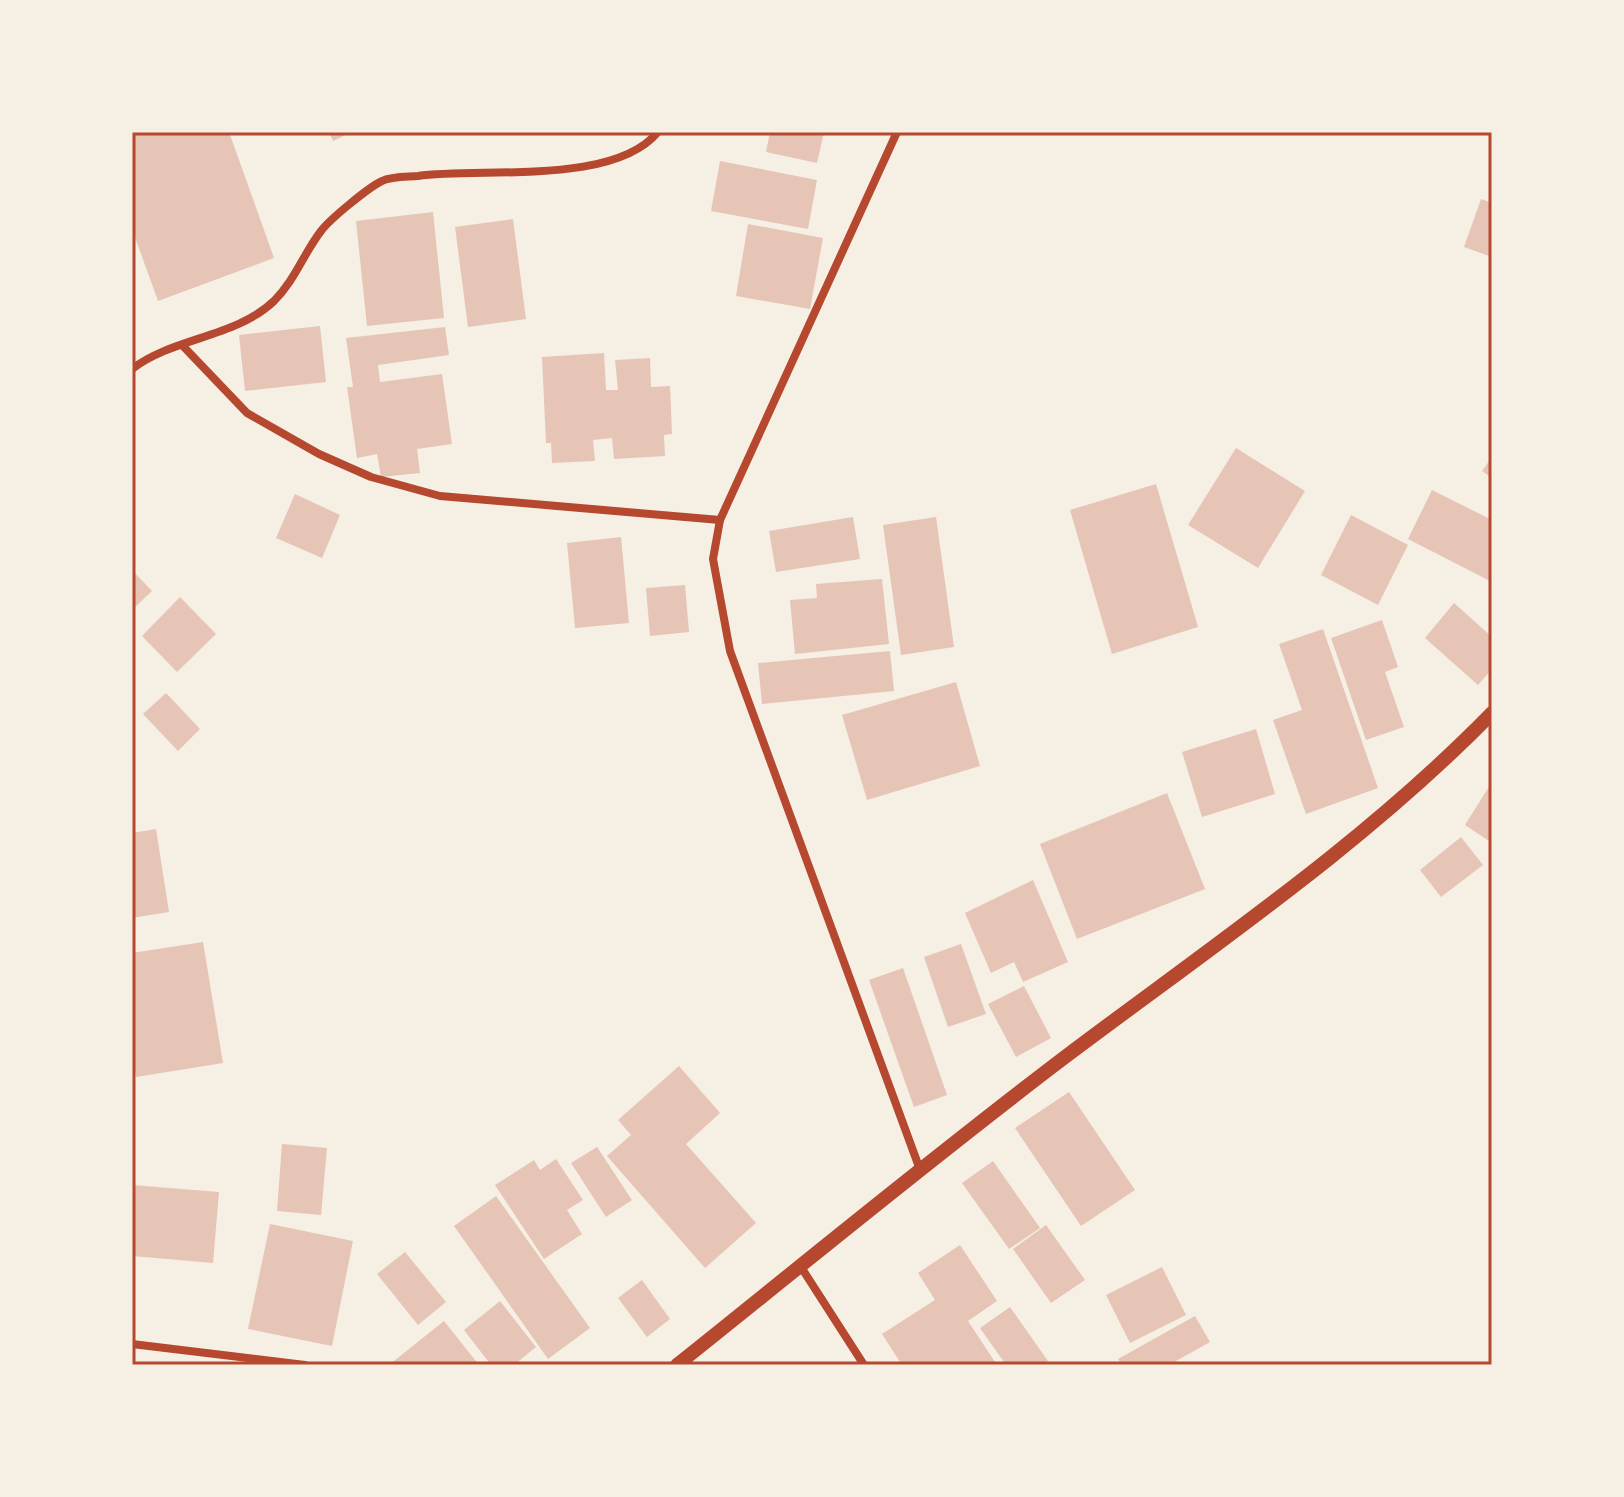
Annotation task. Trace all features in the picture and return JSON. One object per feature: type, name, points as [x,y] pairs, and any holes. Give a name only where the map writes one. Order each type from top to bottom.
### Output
[{"type":"street","points":[[132,369],[182,345],[235,326],[273,302],[300,268],[322,229],[383,180],[448,172],[557,169],[597,162],[649,143],[658,132]]},
{"type":"street","points":[[897,132],[720,520],[713,559],[730,651],[919,1167]]},
{"type":"street","points":[[182,345],[247,413],[319,454],[371,477],[440,496],[720,520]]},
{"type":"street","points":[[677,1365],[801,1267],[919,1167],[1353,840],[1438,768],[1492,713]]},
{"type":"street","points":[[801,1267],[864,1365]]},
{"type":"street","points":[[132,1344],[305,1365]]},
{"type":"building","points":[[132,132],[229,132],[274,258],[158,301],[132,229]]},
{"type":"building","points":[[329,132],[352,132],[333,141]]},
{"type":"building","points":[[770,132],[824,132],[817,163],[766,152]]},
{"type":"building","points":[[720,161],[817,180],[808,229],[711,211]]},
{"type":"building","points":[[1481,199],[1492,203],[1492,257],[1464,247]]},
{"type":"building","points":[[433,212],[444,318],[367,326],[356,221]]},
{"type":"building","points":[[513,219],[526,319],[468,327],[455,227]]},
{"type":"building","points":[[748,224],[823,238],[810,309],[736,296]]},
{"type":"building","points":[[320,326],[326,382],[245,391],[239,335]]},
{"type":"building","points":[[445,327],[449,355],[378,365],[380,382],[442,374],[452,444],[417,449],[420,473],[381,477],[377,454],[357,458],[347,387],[353,387],[346,338]]},
{"type":"building","points":[[604,353],[606,390],[618,390],[615,360],[650,358],[651,387],[670,386],[672,434],[664,435],[665,456],[614,459],[612,438],[593,440],[595,461],[552,463],[551,443],[546,443],[542,357]]},
{"type":"building","points":[[1236,448],[1305,491],[1258,568],[1188,525]]},
{"type":"building","points":[[1492,457],[1492,478],[1482,471]]},
{"type":"building","points":[[1156,484],[1198,627],[1112,654],[1070,510]]},
{"type":"building","points":[[1432,490],[1492,520],[1492,582],[1408,539]]},
{"type":"building","points":[[295,494],[340,515],[322,558],[276,538]]},
{"type":"building","points":[[1351,515],[1408,545],[1378,605],[1321,575]]},
{"type":"building","points":[[853,517],[860,559],[776,572],[769,531]]},
{"type":"building","points":[[936,517],[954,647],[901,655],[883,525]]},
{"type":"building","points":[[621,537],[629,623],[575,628],[567,543]]},
{"type":"building","points":[[132,570],[152,591],[132,610]]},
{"type":"building","points":[[882,579],[889,644],[795,654],[790,600],[817,598],[816,584]]},
{"type":"building","points":[[685,585],[689,632],[650,636],[646,588]]},
{"type":"building","points":[[180,597],[216,634],[177,672],[142,636]]},
{"type":"building","points":[[1454,603],[1492,637],[1492,669],[1478,685],[1425,638]]},
{"type":"building","points":[[1382,620],[1398,667],[1385,672],[1404,727],[1366,740],[1331,638]]},
{"type":"building","points":[[1323,629],[1378,788],[1306,814],[1273,720],[1302,710],[1279,644]]},
{"type":"building","points":[[890,651],[894,691],[762,704],[758,663]]},
{"type":"building","points":[[956,682],[980,766],[867,800],[842,715]]},
{"type":"building","points":[[166,693],[200,729],[178,751],[143,714]]},
{"type":"building","points":[[1256,729],[1275,794],[1202,817],[1182,752]]},
{"type":"building","points":[[1492,782],[1492,843],[1465,825]]},
{"type":"building","points":[[1167,793],[1205,889],[1077,939],[1040,844]]},
{"type":"building","points":[[156,829],[169,912],[132,918],[132,833]]},
{"type":"building","points":[[1461,837],[1483,865],[1441,897],[1420,870]]},
{"type":"building","points":[[1033,880],[1068,962],[1023,982],[1014,962],[991,973],[965,913]]},
{"type":"building","points":[[203,942],[223,1063],[136,1077],[132,1051],[132,953]]},
{"type":"building","points":[[961,944],[986,1014],[948,1027],[924,957]]},
{"type":"building","points":[[903,968],[947,1095],[914,1107],[869,980]]},
{"type":"building","points":[[1024,986],[1051,1038],[1016,1057],[988,1004]]},
{"type":"building","points":[[679,1066],[720,1113],[686,1144],[756,1223],[705,1268],[607,1156],[631,1135],[618,1120]]},
{"type":"building","points":[[1069,1092],[1135,1190],[1081,1226],[1015,1128]]},
{"type":"building","points":[[282,1144],[327,1148],[321,1215],[277,1211]]},
{"type":"building","points":[[597,1147],[632,1200],[606,1217],[571,1163]]},
{"type":"building","points":[[556,1159],[583,1200],[567,1210],[582,1234],[544,1259],[495,1185],[534,1160],[540,1170]]},
{"type":"building","points":[[993,1161],[1040,1228],[1009,1249],[962,1183]]},
{"type":"building","points":[[132,1185],[219,1192],[213,1263],[132,1256]]},
{"type":"building","points":[[496,1196],[590,1328],[548,1359],[454,1226]]},
{"type":"building","points":[[270,1224],[353,1241],[332,1346],[248,1329]]},
{"type":"building","points":[[1046,1225],[1085,1280],[1051,1303],[1013,1249]]},
{"type":"building","points":[[960,1245],[997,1301],[968,1321],[997,1365],[902,1365],[882,1334],[935,1300],[918,1273]]},
{"type":"building","points":[[405,1252],[446,1302],[418,1325],[377,1274]]},
{"type":"building","points":[[1162,1267],[1186,1315],[1130,1343],[1106,1295]]},
{"type":"building","points":[[642,1280],[670,1319],[647,1337],[618,1298]]},
{"type":"building","points":[[500,1301],[536,1347],[514,1365],[491,1365],[464,1330]]},
{"type":"building","points":[[1010,1307],[1048,1361],[1042,1365],[1006,1365],[980,1328]]},
{"type":"building","points":[[1195,1316],[1210,1342],[1169,1365],[1122,1365],[1118,1359]]},
{"type":"building","points":[[444,1321],[479,1365],[389,1365]]}]
